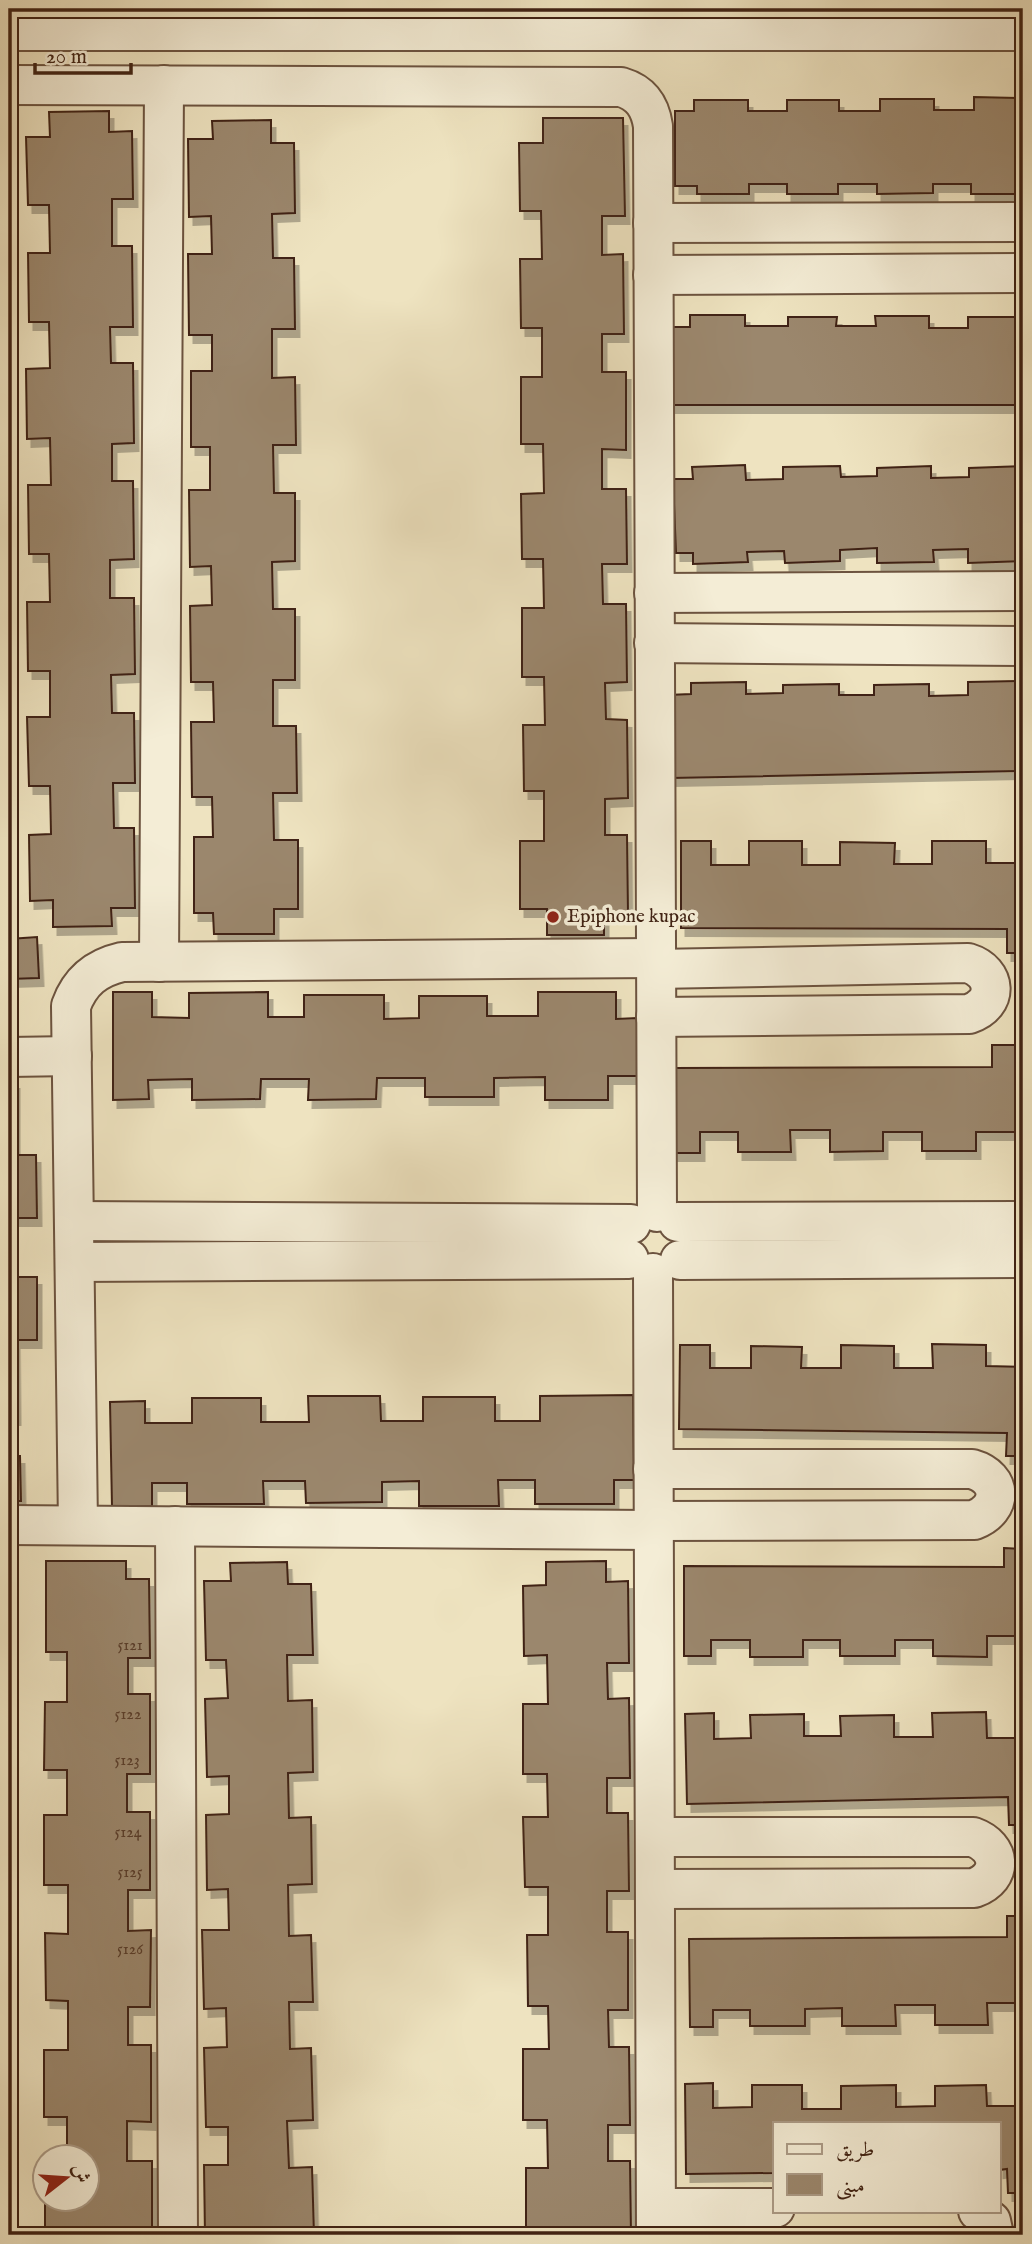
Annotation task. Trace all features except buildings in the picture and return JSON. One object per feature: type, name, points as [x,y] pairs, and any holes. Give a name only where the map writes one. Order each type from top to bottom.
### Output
[{"type":"street","points":[[9,31],[1023,31]]},
{"type":"street","points":[[9,85],[621,87],[640,97],[651,116],[656,963],[652,1525],[656,2222],[773,2208]]},
{"type":"street","points":[[159,962],[164,85]]},
{"type":"street","points":[[653,223],[1023,222]]},
{"type":"street","points":[[653,275],[1023,272]]},
{"type":"street","points":[[654,593],[1023,591]]},
{"type":"street","points":[[654,643],[1023,646]]},
{"type":"street","points":[[78,1525],[71,1006],[84,981],[108,965],[159,962],[968,963],[979,967],[1008,988],[982,1010],[970,1014],[656,1017]]},
{"type":"street","points":[[9,1057],[72,1056]]},
{"type":"street","points":[[74,1221],[1023,1258]]},
{"type":"street","points":[[75,1262],[141,1262],[655,1242],[1023,1221]]},
{"type":"street","points":[[141,1262],[142,1222]]},
{"type":"street","points":[[9,1525],[652,1525],[974,1520],[986,1516],[1010,1494],[985,1473],[972,1469],[653,1469]]},
{"type":"street","points":[[175,1526],[178,2235]]},
{"type":"street","points":[[655,1838],[973,1837],[985,1841],[1010,1862],[986,1884],[974,1888],[655,1889]]},
{"type":"place","name":"Epiphone kupac","points":[[553,917]]}]
